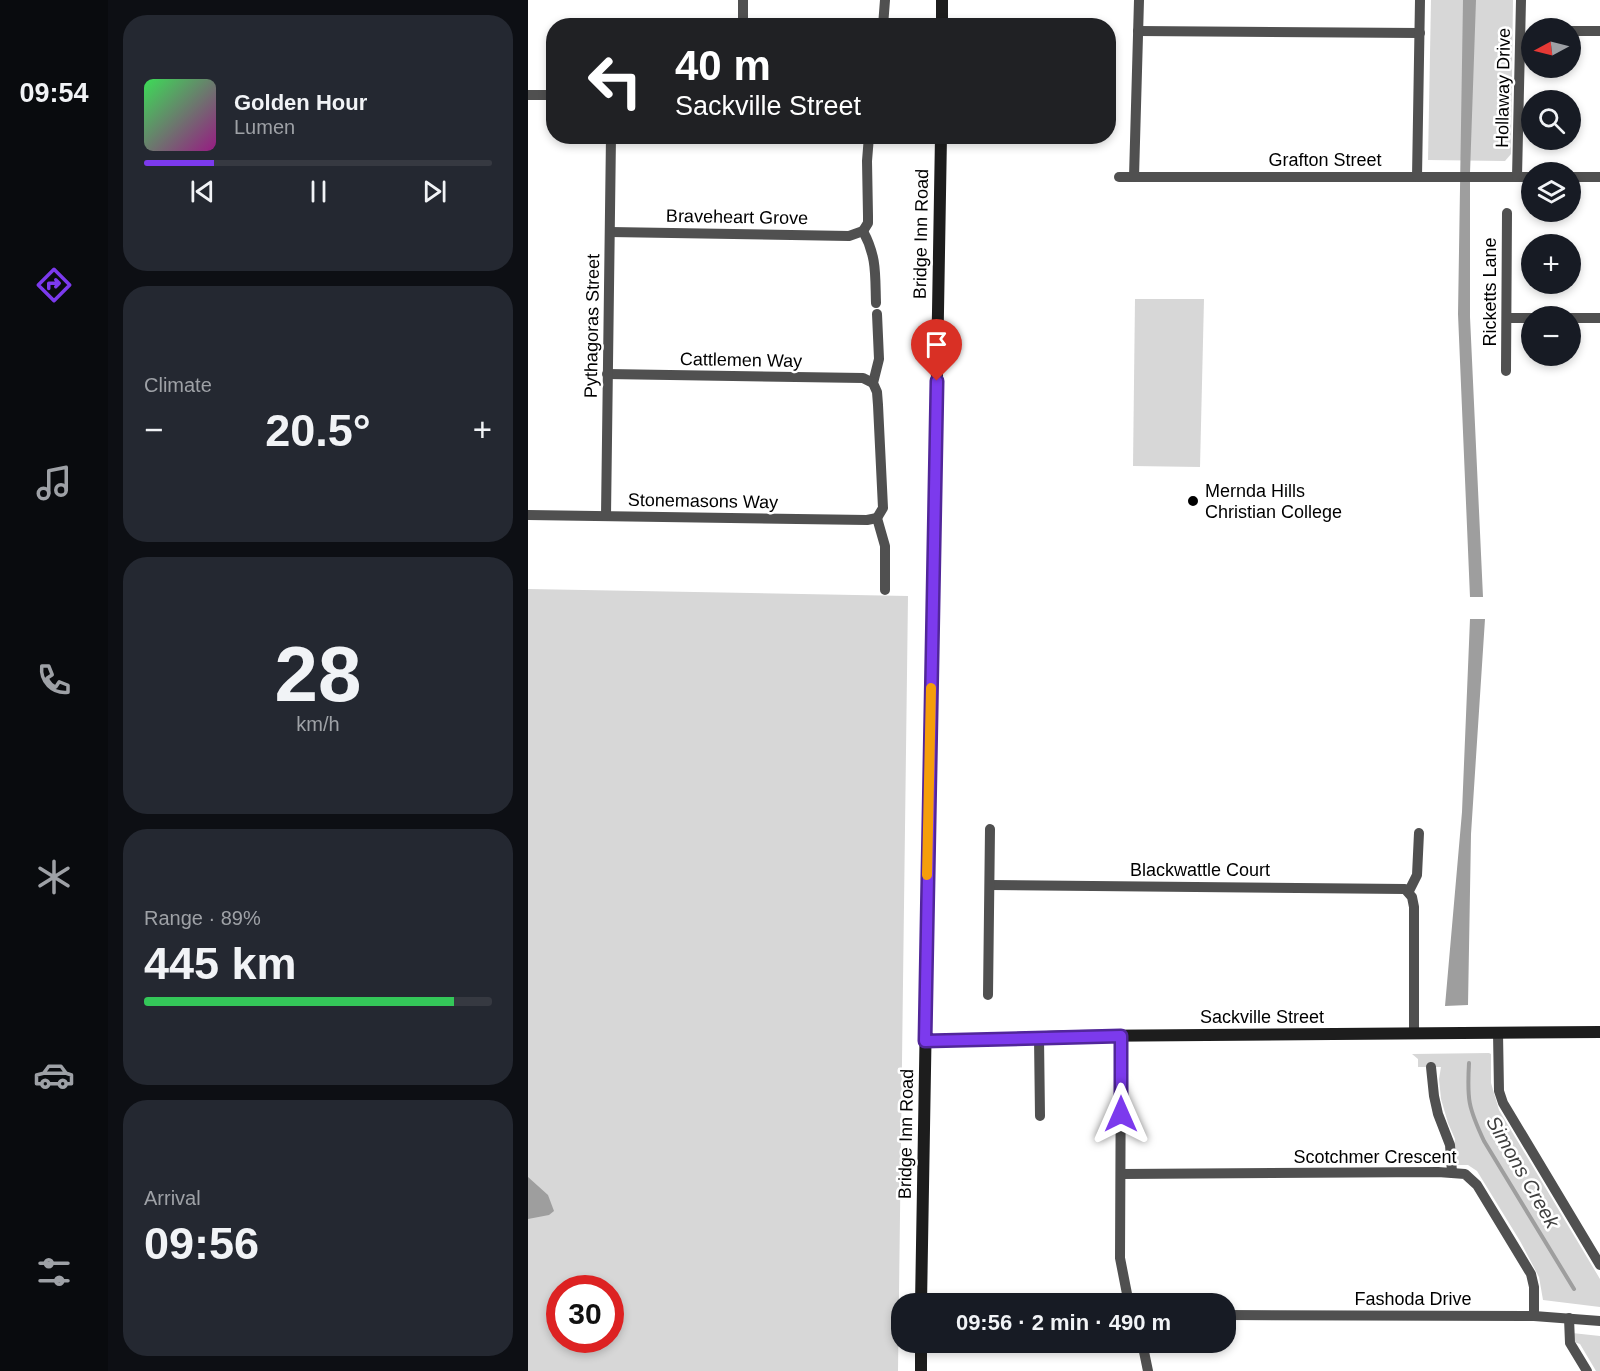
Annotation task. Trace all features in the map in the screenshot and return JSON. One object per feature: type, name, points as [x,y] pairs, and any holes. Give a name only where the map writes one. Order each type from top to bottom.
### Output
[{"type":"main road","points":[[942,0],[942,18]]},
{"type":"main road","name":"Bridge Inn Road","points":[[921,1293],[941,144]]},
{"type":"main road","name":"Sackville Street","points":[[925,1041],[1121,1036],[1600,1032]]},
{"type":"main road","points":[[921,1353],[921,1371]]},
{"type":"street","points":[[743,0],[743,18]]},
{"type":"street","points":[[883,18],[885,0]]},
{"type":"street","points":[[1134,177],[1139,0]]},
{"type":"street","points":[[1417,177],[1420,0]]},
{"type":"street","name":"Hollaway Drive","points":[[1521,0],[1524,18]]},
{"type":"street","points":[[1138,31],[1420,33]]},
{"type":"street","points":[[1581,31],[1600,31]]},
{"type":"street","name":"Hollaway Drive","points":[[1517,177],[1523,78]]},
{"type":"street","points":[[528,95],[546,95]]},
{"type":"street","name":"Pythagoras Street","points":[[606,516],[611,144]]},
{"type":"street","points":[[868,144],[868,216],[863,231],[872,247],[874,258],[876,303]]},
{"type":"street","name":"Grafton Street","points":[[1119,177],[1521,177]]},
{"type":"street","points":[[1581,177],[1600,177]]},
{"type":"street","name":"Ricketts Lane","points":[[1506,371],[1507,213]]},
{"type":"street","name":"Braveheart Grove","points":[[610,232],[849,236],[863,231]]},
{"type":"street","points":[[877,314],[879,359],[873,383],[877,392],[883,508],[877,518],[885,546],[885,590]]},
{"type":"street","points":[[1507,318],[1521,318]]},
{"type":"street","points":[[1581,318],[1600,318]]},
{"type":"street","name":"Cattlemen Way","points":[[607,374],[863,378],[873,383]]},
{"type":"street","name":"Stonemasons Way","points":[[528,515],[867,520],[877,518]]},
{"type":"street","points":[[988,995],[990,830]]},
{"type":"street","points":[[1414,1034],[1414,907],[1409,891],[1417,875],[1419,832]]},
{"type":"street","name":"Blackwattle Court","points":[[990,885],[1401,887],[1409,891]]},
{"type":"street","points":[[1498,1033],[1499,1091],[1503,1103],[1600,1265]]},
{"type":"street","points":[[1121,1036],[1120,1258],[1126,1293]]},
{"type":"street","points":[[1040,1038],[1040,1116]]},
{"type":"street","points":[[1431,1067],[1438,1114],[1450,1145],[1452,1172]]},
{"type":"street","name":"Scotchmer Crescent","points":[[1121,1174],[1452,1172],[1465,1174],[1477,1185],[1531,1274],[1534,1287],[1534,1316]]},
{"type":"street","name":"Fashoda Drive","points":[[1236,1315],[1534,1316],[1600,1321]]},
{"type":"street","points":[[1569,1318],[1570,1343],[1587,1371]]},
{"type":"street","points":[[1144,1353],[1148,1371]]},
{"type":"shaded area","points":[[1431,0],[1513,0],[1511,154],[1505,161],[1428,160]]},
{"type":"shaded area","points":[[1463,0],[1476,0],[1470,173],[1470,317],[1483,597],[1470,597],[1458,314]]},
{"type":"shaded area","points":[[1135,299],[1204,299],[1200,467],[1133,466]]},
{"type":"shaded area","points":[[528,589],[908,596],[899,1293],[891,1293],[891,1353],[898,1353],[898,1371],[528,1371]]},
{"type":"shaded area","points":[[1470,619],[1485,619],[1471,834],[1468,1005],[1445,1006],[1462,812]]},
{"type":"shaded area","points":[[1412,1054],[1491,1054],[1491,1083],[1499,1110],[1600,1279],[1600,1307],[1543,1300],[1539,1277],[1477,1171],[1468,1165],[1456,1165],[1455,1139],[1441,1099],[1439,1079],[1441,1067],[1418,1067],[1418,1059]]},
{"type":"shaded area","points":[[528,1177],[548,1195],[554,1211],[549,1215],[528,1219]]},
{"type":"shaded area","points":[[1572,1333],[1600,1336],[1600,1371],[1596,1371],[1580,1344],[1574,1342]]},
{"type":"waterway","name":"Simons Creek","points":[[1469,1063],[1470,1103],[1484,1141],[1574,1289]]},
{"type":"slow traffic","points":[[927,875],[931,688]]},
{"type":"place","name":"Mernda Hills Christian College","points":[[1193,501]]},
{"type":"route","points":[[937,381],[925,1041],[1121,1036],[1121,1114]]}]
